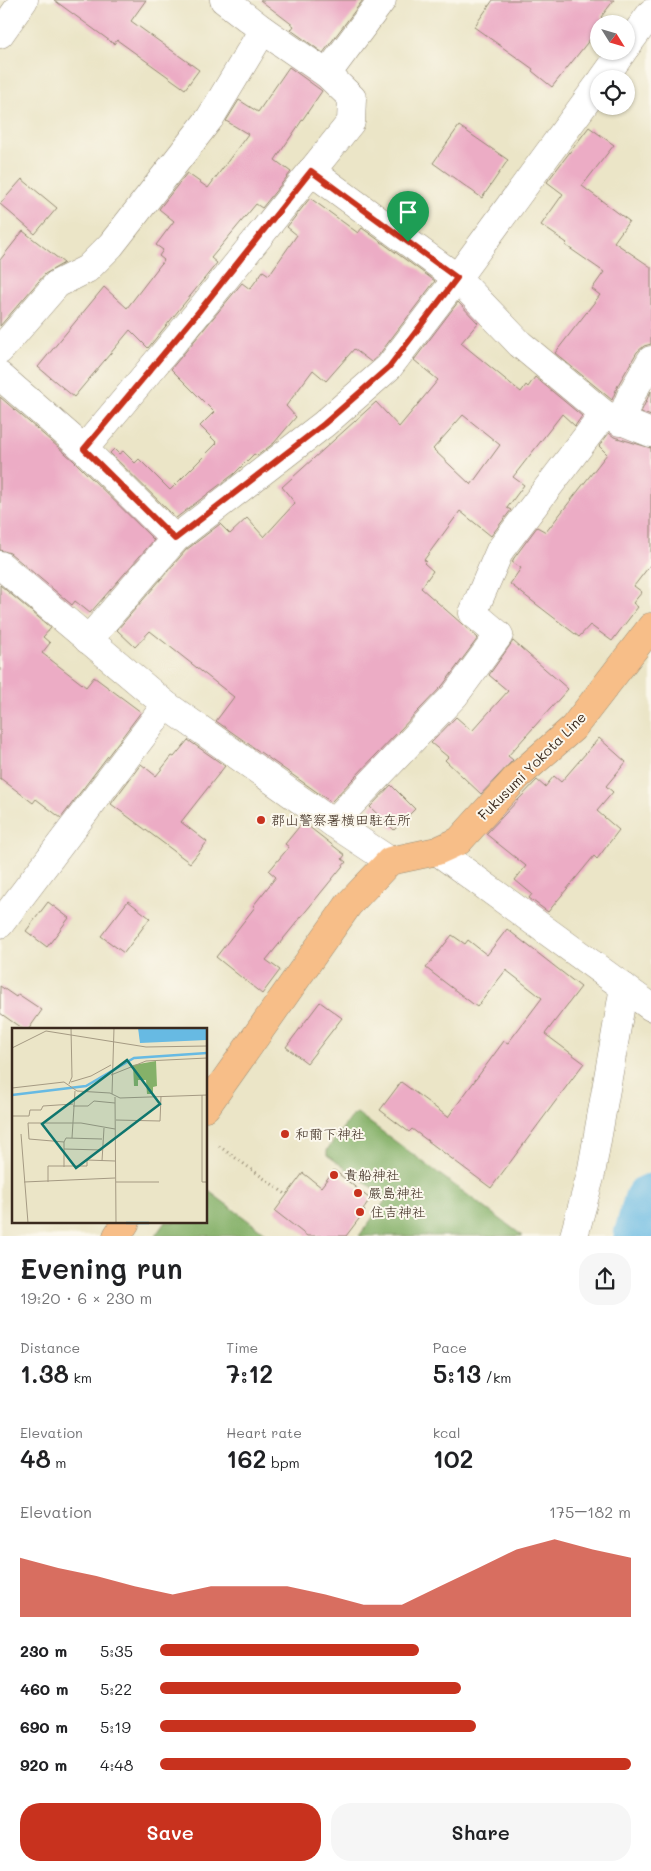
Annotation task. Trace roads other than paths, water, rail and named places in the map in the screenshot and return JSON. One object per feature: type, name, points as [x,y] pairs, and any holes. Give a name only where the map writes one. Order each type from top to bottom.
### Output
[{"type":"main road","name":"Fukusumi Yokota Line","points":[[390,861],[437,851],[459,841],[518,776],[573,728],[651,627]]},
{"type":"main road","points":[[208,1104],[349,904],[390,861]]},
{"type":"main road","points":[[117,1236],[125,1224]]},
{"type":"street","points":[[0,34],[24,0]]},
{"type":"street","points":[[84,449],[196,315],[351,122],[352,98],[327,74],[263,30],[224,0]]},
{"type":"street","points":[[327,74],[382,0]]},
{"type":"street","points":[[635,35],[651,13]]},
{"type":"street","points":[[0,350],[57,284],[87,269],[111,245],[210,118],[263,30]]},
{"type":"street","points":[[88,640],[175,539],[324,424],[389,367],[457,278],[590,96]]},
{"type":"street","points":[[311,171],[457,278],[520,344],[612,418],[651,433]]},
{"type":"street","points":[[333,823],[455,695],[499,635],[473,613],[500,550],[632,393],[651,360]]},
{"type":"street","points":[[0,376],[84,449],[175,539]]},
{"type":"street","points":[[0,565],[166,705],[390,861]]},
{"type":"street","points":[[0,924],[166,705]]},
{"type":"street","points":[[437,851],[651,1007]]},
{"type":"street","points":[[574,1236],[591,1174],[624,987]]},
{"type":"waterway","points":[[641,1236],[651,1201]]},
{"type":"place","name":"郡山警察署横田駐在所","points":[[261,820]]},
{"type":"place","name":"和爾下神社","points":[[285,1134]]},
{"type":"place","name":"貴船神社","points":[[334,1175]]},
{"type":"place","name":"嚴島神社","points":[[358,1193]]},
{"type":"place","name":"住吉神社","points":[[360,1212]]}]
